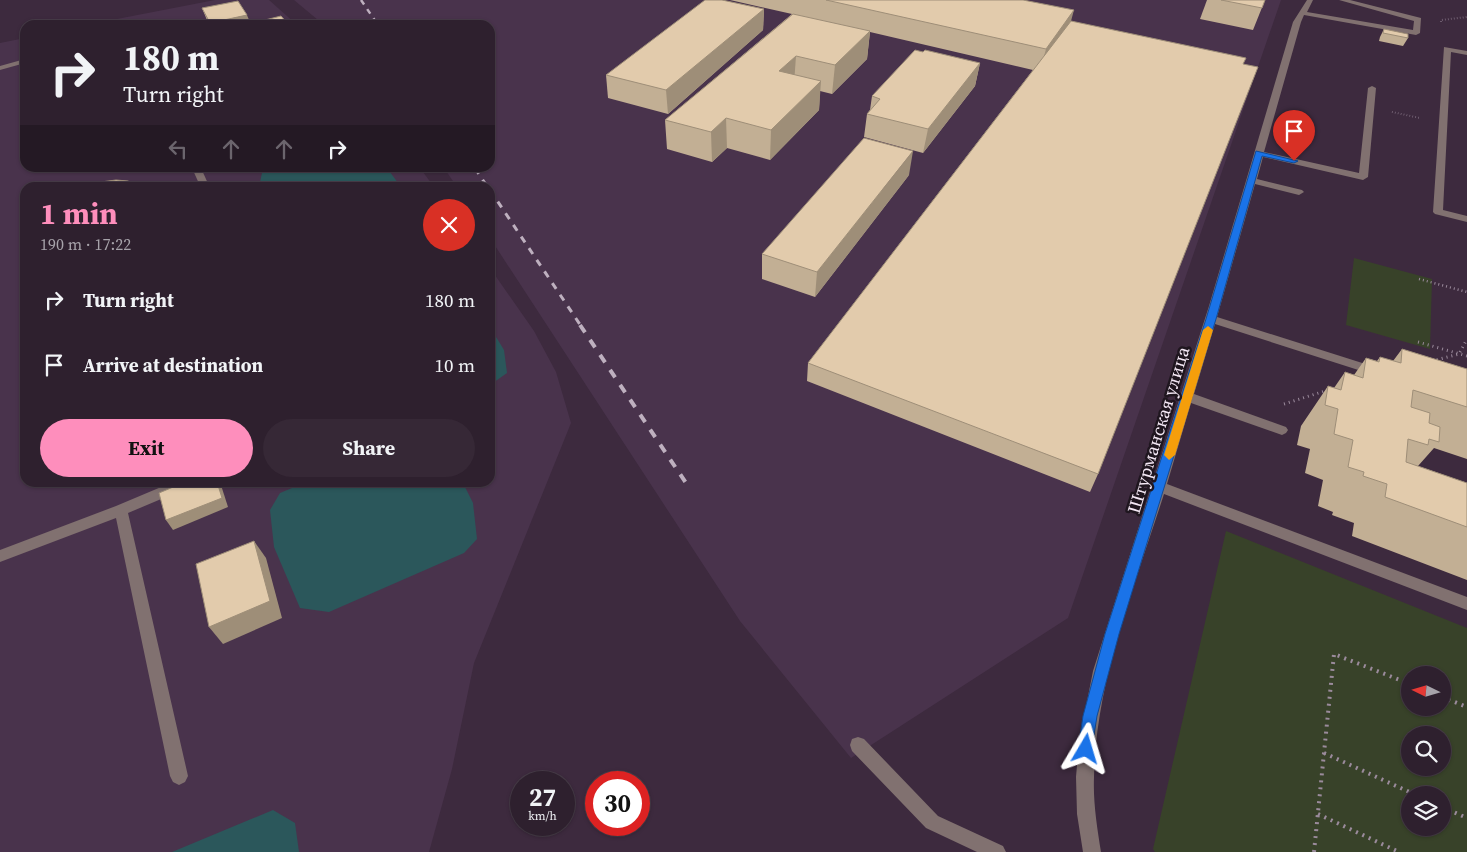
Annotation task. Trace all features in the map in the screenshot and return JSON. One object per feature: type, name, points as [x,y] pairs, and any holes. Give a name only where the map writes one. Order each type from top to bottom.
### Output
[{"type":"street","name":"Штурманская улица","points":[[1092,852],[1085,821],[1084,765],[1090,716],[1112,634],[1188,397],[1300,18],[1310,0]]},
{"type":"street","points":[[1300,18],[1416,33],[1418,20],[1342,0]]},
{"type":"street","points":[[1467,53],[1447,49],[1438,212],[1467,219]]},
{"type":"street","points":[[0,68],[20,63]]},
{"type":"street","points":[[1259,153],[1363,177],[1372,88]]},
{"type":"street","points":[[1251,180],[1299,192]]},
{"type":"street","points":[[1211,319],[1390,376]]},
{"type":"street","points":[[1188,397],[1282,430]]},
{"type":"street","points":[[0,556],[121,510],[175,487]]},
{"type":"street","points":[[1160,487],[1467,604]]},
{"type":"street","points":[[121,510],[179,776]]},
{"type":"street","points":[[858,745],[932,822],[998,852]]},
{"type":"path","points":[[1370,107],[1443,123]]},
{"type":"path","points":[[1419,279],[1467,292]]},
{"type":"path","points":[[1424,362],[1459,354],[1467,340]]},
{"type":"path","points":[[1418,342],[1467,356]]},
{"type":"path","points":[[1262,423],[1284,404],[1337,387]]},
{"type":"path","points":[[1314,852],[1334,654],[1401,680]]},
{"type":"path","points":[[1451,700],[1467,706]]},
{"type":"path","points":[[1324,753],[1401,788]]},
{"type":"path","points":[[1451,811],[1467,818]]},
{"type":"path","points":[[1318,814],[1399,852]]},
{"type":"shaded area","points":[[215,0],[269,0],[291,20],[112,20]]},
{"type":"shaded area","points":[[294,0],[1281,0],[1068,618],[851,758],[740,621],[495,246],[495,182],[454,182],[447,172],[495,172],[495,20],[318,20]]},
{"type":"shaded area","points":[[20,39],[20,172],[423,172],[430,182],[20,182],[20,487],[495,487],[495,275],[534,331],[556,372],[571,423],[474,663],[452,769],[429,852],[0,852],[0,43]]},
{"type":"shaded area","points":[[262,172],[390,172],[397,182],[260,182]]},
{"type":"shaded area","points":[[1354,258],[1432,279],[1430,349],[1346,325]]},
{"type":"shaded area","points":[[495,335],[504,350],[507,373],[495,381]]},
{"type":"shaded area","points":[[294,487],[465,487],[473,503],[477,539],[464,553],[329,612],[300,608],[274,547],[270,510],[280,493]]},
{"type":"shaded area","points":[[1226,531],[1467,628],[1467,852],[1155,852],[1153,849]]},
{"type":"shaded area","points":[[273,810],[295,823],[299,852],[172,852]]},
{"type":"building","points":[[705,0],[722,0],[764,9],[666,90],[606,75]]},
{"type":"building","points":[[826,0],[1023,0],[1074,10],[1046,49]]},
{"type":"building","points":[[1221,0],[1265,0],[1262,8]]},
{"type":"building","points":[[238,1],[247,15],[224,20],[208,20],[202,8]]},
{"type":"building","points":[[793,14],[870,31],[835,65],[796,56],[779,71],[821,81],[771,130],[726,118],[711,132],[665,120]]},
{"type":"building","points":[[281,16],[285,20],[265,20]]},
{"type":"building","points":[[1071,21],[1246,58],[1243,64],[1258,67],[1098,474],[808,363]]},
{"type":"building","points":[[1384,29],[1408,34],[1408,38],[1383,33]]},
{"type":"building","points":[[915,50],[923,52],[925,50],[980,63],[928,129],[867,114],[880,99],[872,96]]},
{"type":"building","points":[[864,138],[913,151],[817,272],[762,254]]},
{"type":"building","points":[[116,180],[130,182],[101,182]]},
{"type":"building","points":[[1402,349],[1467,369],[1467,407],[1413,390],[1411,407],[1430,413],[1429,423],[1440,427],[1439,442],[1429,439],[1428,445],[1408,439],[1406,462],[1467,483],[1467,527],[1385,497],[1387,484],[1363,476],[1364,472],[1348,467],[1353,440],[1334,434],[1338,409],[1325,405],[1328,386],[1341,390],[1345,372],[1363,378],[1366,358],[1379,362],[1380,357],[1401,363]]},
{"type":"building","points":[[173,487],[219,487],[222,498],[166,520],[159,493]]},
{"type":"building","points":[[254,541],[270,601],[209,627],[196,564]]},
{"type":"railway","points":[[361,0],[375,20]]},
{"type":"railway","points":[[478,172],[484,182]]},
{"type":"railway","points":[[495,197],[581,326]]},
{"type":"railway","points":[[580,325],[686,483]]},
{"type":"slow traffic","points":[[1169,455],[1208,330]]},
{"type":"route","points":[[1086,749],[1090,716],[1112,634],[1160,487],[1259,153],[1294,161]]}]
